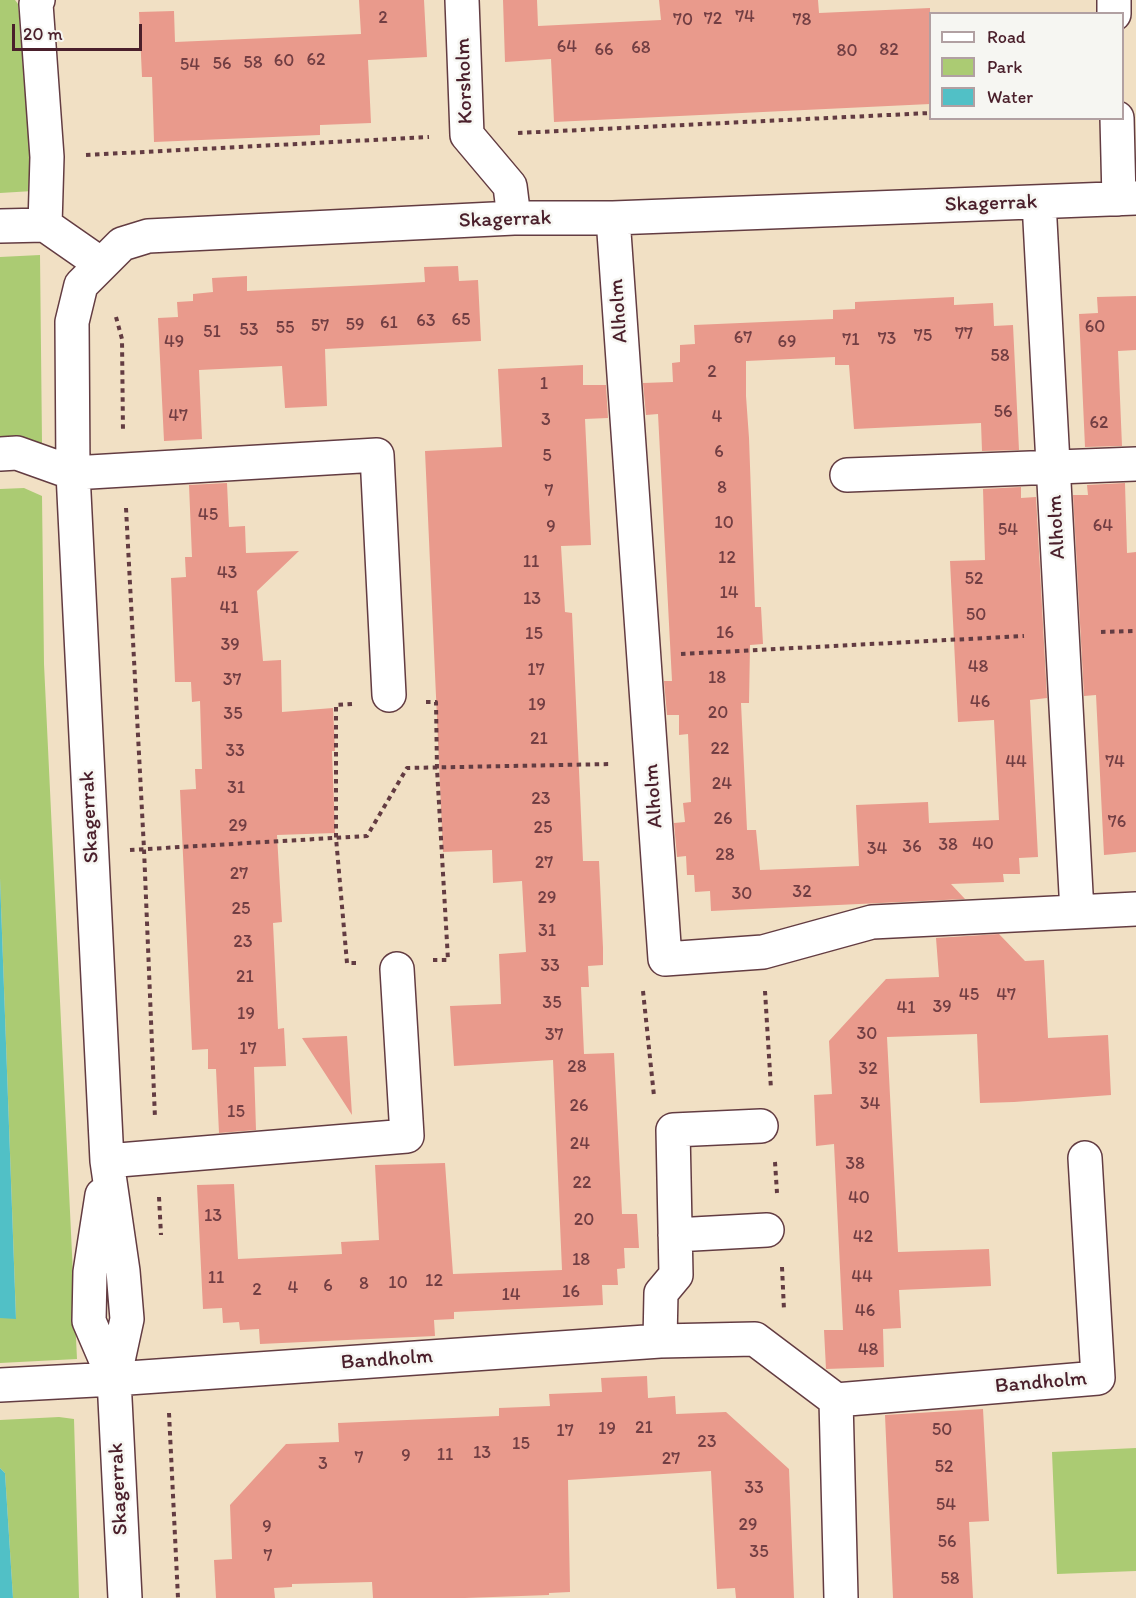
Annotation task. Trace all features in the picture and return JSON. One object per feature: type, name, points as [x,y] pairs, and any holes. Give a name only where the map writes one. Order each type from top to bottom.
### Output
[{"type":"street","points":[[38,0],[36,4],[47,156],[45,225]]},
{"type":"street","name":"Korsholm","points":[[462,0],[467,135],[510,186],[514,218]]},
{"type":"street","points":[[1117,120],[1127,199]]},
{"type":"street","name":"Skagerrak","points":[[125,1598],[114,1379],[127,1319],[123,1271],[107,1161],[73,472],[72,322],[81,285],[122,244],[148,236],[514,218],[612,218],[1127,199]]},
{"type":"street","name":"Alholm","points":[[1039,202],[1077,912]]},
{"type":"street","name":"Alholm","points":[[612,218],[665,959]]},
{"type":"street","points":[[0,226],[45,225],[101,264]]},
{"type":"street","points":[[0,454],[17,453],[73,472],[377,455],[388,698]]},
{"type":"street","name":"Alholm","points":[[847,475],[1136,464]]},
{"type":"street","points":[[665,959],[762,952],[872,922],[1136,909]]},
{"type":"street","points":[[107,1161],[406,1136],[397,965]]},
{"type":"street","points":[[660,1341],[661,1293],[676,1275],[674,1130],[761,1126]]},
{"type":"street","name":"Bandholm","points":[[0,1385],[660,1341],[755,1340],[836,1400],[1098,1378],[1086,1158]]},
{"type":"street","points":[[675,1235],[767,1230]]},
{"type":"street","points":[[836,1400],[841,1598]]},
{"type":"path","points":[[101,264],[122,339],[123,470],[144,849],[161,1237]]},
{"type":"path","points":[[644,656],[1136,630]]},
{"type":"path","points":[[388,698],[436,702],[437,769],[448,960],[397,965],[347,963],[336,838],[336,705],[388,698]]},
{"type":"path","points":[[92,852],[367,836],[407,768],[651,763]]},
{"type":"path","points":[[665,959],[643,992],[657,1118],[674,1130]]},
{"type":"path","points":[[167,1375],[178,1598]]},
{"type":"green space","points":[[0,0],[15,0],[18,4],[33,191],[0,193]]},
{"type":"green space","points":[[40,255],[42,443],[0,445],[0,257]]},
{"type":"green space","points":[[24,488],[42,496],[44,664],[77,1359],[0,1363],[0,1318],[16,1318],[0,878],[0,489]]},
{"type":"green space","points":[[59,1417],[74,1419],[79,1598],[13,1598],[5,1473],[0,1468],[0,1420]]},
{"type":"green space","points":[[1136,1448],[1136,1571],[1057,1574],[1052,1452]]},
{"type":"water","points":[[0,878],[16,1319],[0,1318]]},
{"type":"water","points":[[0,1468],[5,1473],[13,1598],[0,1598]]},
{"type":"building","points":[[359,0],[424,0],[427,57],[368,60],[371,123],[320,125],[320,135],[154,142],[152,77],[142,77],[139,12],[174,11],[175,42],[361,34]]},
{"type":"building","points":[[503,0],[537,0],[538,26],[661,20],[659,0],[818,0],[819,13],[930,8],[929,104],[554,122],[551,59],[505,62]]},
{"type":"building","points":[[458,266],[459,281],[478,280],[481,341],[325,349],[327,406],[285,408],[282,366],[199,370],[202,439],[164,441],[158,318],[178,317],[177,302],[193,301],[193,294],[213,292],[212,278],[247,276],[247,291],[371,285],[425,282],[424,267]]},
{"type":"building","points":[[1136,296],[1136,350],[1118,351],[1122,446],[1085,447],[1079,314],[1098,313],[1097,297]]},
{"type":"building","points":[[954,297],[954,305],[993,303],[994,326],[1013,325],[1019,450],[982,451],[981,423],[854,429],[849,365],[835,365],[835,357],[746,361],[755,607],[761,607],[763,644],[750,645],[749,703],[741,703],[747,830],[756,830],[760,870],[859,866],[856,805],[928,802],[929,823],[999,820],[994,720],[958,722],[950,561],[985,560],[983,489],[1021,487],[1021,498],[1036,497],[1047,698],[1030,700],[1038,857],[1019,858],[1020,874],[1003,874],[1004,882],[951,884],[965,899],[711,911],[710,891],[695,892],[694,875],[687,875],[686,856],[677,857],[674,823],[685,822],[683,803],[691,802],[688,734],[679,735],[679,715],[667,715],[664,681],[672,681],[658,414],[646,415],[643,383],[673,382],[672,363],[680,362],[680,345],[695,344],[694,325],[833,319],[833,310],[855,309],[855,302]]},
{"type":"building","points":[[583,365],[583,385],[606,385],[608,418],[585,419],[591,545],[561,546],[565,612],[572,613],[583,861],[599,861],[603,948],[603,965],[588,966],[589,987],[581,987],[584,1054],[614,1053],[622,1214],[637,1214],[639,1248],[624,1248],[625,1268],[617,1269],[618,1285],[602,1285],[603,1305],[454,1312],[454,1319],[434,1320],[435,1336],[260,1344],[259,1329],[240,1330],[239,1322],[223,1323],[222,1308],[203,1309],[197,1185],[234,1184],[238,1259],[342,1254],[341,1242],[379,1240],[375,1165],[445,1163],[453,1274],[562,1270],[553,1060],[454,1066],[450,1006],[501,1004],[499,954],[526,952],[522,881],[493,883],[492,850],[443,852],[425,451],[502,447],[498,369]]},
{"type":"building","points":[[227,483],[229,527],[245,526],[246,553],[299,551],[257,591],[263,661],[281,660],[282,712],[333,708],[335,833],[277,835],[282,922],[273,923],[278,1029],[284,1028],[286,1066],[254,1067],[256,1130],[219,1133],[216,1069],[208,1069],[208,1049],[192,1050],[180,790],[196,789],[195,769],[202,769],[200,701],[192,702],[191,682],[175,682],[171,578],[186,577],[185,557],[192,557],[189,485]]},
{"type":"building","points":[[1125,483],[1127,553],[1136,552],[1136,852],[1104,855],[1096,695],[1084,696],[1073,495],[1088,495],[1087,485]]},
{"type":"building","points":[[999,934],[1025,961],[1044,960],[1048,1038],[1108,1035],[1111,1095],[980,1103],[977,1034],[887,1037],[898,1252],[989,1249],[991,1286],[899,1290],[901,1328],[883,1329],[884,1367],[826,1369],[824,1330],[843,1330],[834,1144],[816,1146],[814,1095],[832,1094],[829,1041],[886,979],[939,977],[936,938]]},
{"type":"building","points":[[347,1036],[352,1115],[302,1038]]},
{"type":"building","points":[[647,1376],[648,1398],[675,1396],[676,1414],[726,1412],[789,1469],[794,1598],[736,1598],[735,1588],[717,1589],[711,1471],[568,1480],[570,1592],[465,1598],[373,1598],[372,1582],[292,1584],[292,1587],[274,1588],[275,1598],[216,1598],[214,1560],[232,1559],[230,1505],[286,1444],[339,1442],[338,1423],[499,1416],[499,1408],[550,1406],[549,1394],[602,1392],[601,1378]]},
{"type":"building","points":[[983,1409],[989,1521],[969,1522],[973,1598],[893,1598],[885,1415]]}]
